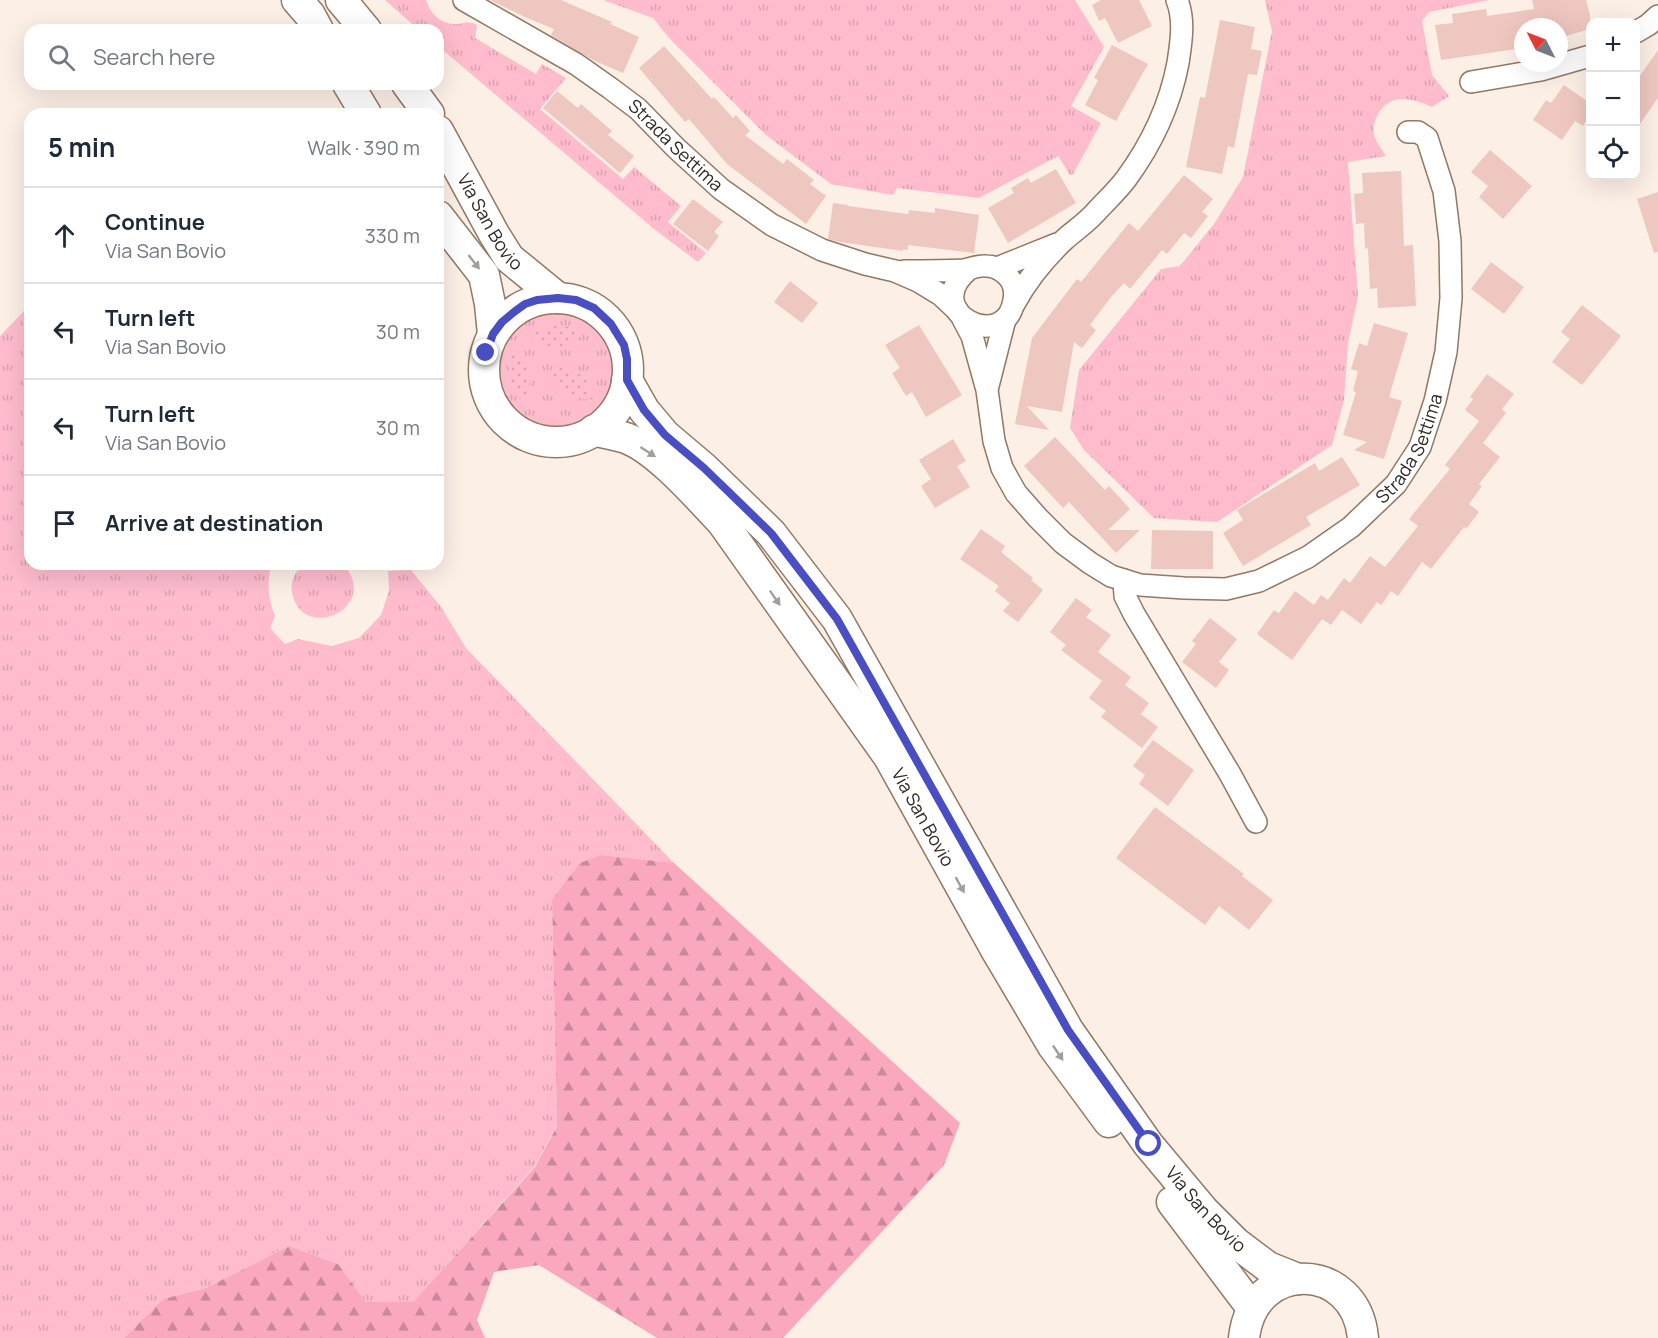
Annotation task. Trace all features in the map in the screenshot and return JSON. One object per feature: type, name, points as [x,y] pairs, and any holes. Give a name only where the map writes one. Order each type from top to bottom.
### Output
[{"type":"main road","points":[[297,0],[315,24]]},
{"type":"main road","points":[[341,0],[361,24]]},
{"type":"main road","points":[[352,90],[362,108]]},
{"type":"main road","points":[[411,90],[425,108]]},
{"type":"main road","name":"Via San Bovio","points":[[444,142],[509,258],[558,298]]},
{"type":"main road","name":"Via San Bovio","points":[[444,224],[484,275],[493,334]]},
{"type":"main road","name":"Via San Bovio","points":[[558,298],[585,304],[602,314],[611,324],[624,345],[627,380],[621,399],[613,413],[594,430],[574,439],[554,441],[535,439],[510,425],[492,403],[484,377],[486,353],[493,334],[502,322],[525,304],[558,298]]},
{"type":"main road","name":"Via San Bovio","points":[[627,380],[644,410],[665,435],[704,468],[771,533],[837,619],[1068,1030],[1149,1144],[1204,1211],[1236,1243],[1268,1267],[1298,1279],[1323,1282],[1335,1288],[1353,1306],[1361,1328],[1382,1338]]},
{"type":"main road","name":"Via San Bovio","points":[[594,430],[627,439],[655,456],[722,522],[889,757],[995,948],[1067,1067],[1252,1308]]},
{"type":"main road","points":[[1244,1338],[1245,1326],[1252,1308],[1264,1294],[1275,1286],[1298,1279]]},
{"type":"street","name":"Strada Settima","points":[[464,0],[576,64],[610,88],[638,109],[721,189],[772,225],[822,250],[864,264],[895,271],[918,281],[941,295],[971,324],[979,326],[997,324],[1009,311],[1026,282],[1063,241],[1094,215],[1125,180],[1149,143],[1166,106],[1176,73],[1182,25],[1177,0]]},
{"type":"street","points":[[1640,29],[1658,16]]},
{"type":"street","points":[[1471,82],[1541,70],[1586,57]]},
{"type":"street","name":"Strada Settima","points":[[969,269],[957,283],[954,301],[972,336],[987,390],[994,441],[1002,468],[1016,493],[1038,518],[1063,543],[1090,563],[1112,576],[1140,585],[1226,589],[1259,581],[1308,556],[1351,527],[1396,484],[1419,447],[1436,401],[1446,352],[1451,298],[1450,241],[1444,191],[1427,138],[1418,132],[1408,132]]},
{"type":"street","name":"Strada Settima","points":[[997,268],[1063,241]]},
{"type":"street","name":"Strada Settima","points":[[895,271],[969,269],[988,266],[997,268],[1010,279],[1015,295],[987,390]]},
{"type":"street","points":[[1124,580],[1125,596],[1134,614],[1230,774],[1256,822]]},
{"type":"green space","points":[[385,0],[426,0],[430,9],[440,19],[449,23],[469,22],[477,25],[475,38],[536,74],[542,64],[566,78],[540,109],[623,179],[634,167],[681,206],[668,222],[706,253],[698,262],[654,229],[444,51],[444,24],[412,24]]},
{"type":"green space","points":[[603,0],[1075,0],[1104,47],[1071,106],[1101,123],[1073,174],[1070,175],[1058,156],[979,198],[897,188],[893,195],[831,184],[766,135],[669,38],[653,18]]},
{"type":"green space","points":[[1265,0],[1489,0],[1429,12],[1422,21],[1432,75],[1449,96],[1432,107],[1402,99],[1388,103],[1382,108],[1374,123],[1375,138],[1386,156],[1348,162],[1358,296],[1348,343],[1344,400],[1332,445],[1217,522],[1154,518],[1084,450],[1070,428],[1079,370],[1161,269],[1180,266],[1214,224],[1243,177],[1272,31]]},
{"type":"green space","points":[[556,309],[579,314],[590,319],[599,327],[607,336],[612,347],[617,370],[612,393],[607,404],[599,413],[590,421],[579,426],[556,431],[533,426],[522,421],[513,413],[505,404],[500,393],[495,370],[500,347],[505,336],[513,327],[522,319],[533,314]]},
{"type":"green space","points":[[24,311],[24,570],[271,570],[269,590],[275,616],[270,628],[285,644],[298,639],[332,646],[359,638],[381,615],[389,591],[388,571],[411,570],[441,607],[466,648],[674,863],[601,855],[552,900],[557,1125],[535,1166],[413,1302],[366,1302],[338,1264],[289,1246],[206,1288],[163,1299],[124,1338],[0,1338],[0,336]]},
{"type":"green space","points":[[561,325],[572,328],[582,335],[569,344],[556,347],[542,344],[529,337],[544,328]]},
{"type":"green space","points":[[514,347],[525,360],[530,373],[529,387],[524,402],[514,392],[510,377],[510,361]]},
{"type":"green space","points":[[565,368],[585,379],[594,399],[578,399],[561,390],[551,369]]},
{"type":"green space","points":[[298,570],[346,570],[352,580],[353,594],[347,606],[336,614],[323,618],[310,616],[299,608],[292,593],[292,581]]},
{"type":"green space","points":[[601,855],[674,863],[960,1123],[944,1165],[783,1338],[657,1338],[539,1265],[494,1272],[477,1320],[485,1338],[124,1338],[163,1299],[206,1288],[289,1246],[338,1264],[366,1302],[413,1302],[535,1167],[557,1126],[552,900],[580,863]]},
{"type":"building","points":[[490,0],[561,0],[612,22],[610,24],[639,37],[623,73],[593,60],[551,35],[554,29]]},
{"type":"building","points":[[1101,0],[1139,0],[1152,26],[1118,43],[1105,18],[1099,21],[1092,5]]},
{"type":"building","points":[[1532,0],[1586,0],[1590,18],[1586,18],[1586,30],[1568,35],[1568,18],[1514,18],[1514,49],[1441,60],[1435,25],[1453,23],[1452,14],[1486,9],[1487,16],[1534,9]]},
{"type":"building","points":[[1220,20],[1255,27],[1251,49],[1262,51],[1257,75],[1248,74],[1234,148],[1228,146],[1222,174],[1186,167],[1200,97],[1205,98]]},
{"type":"building","points":[[1112,45],[1148,64],[1116,121],[1085,105],[1098,80],[1094,78]]},
{"type":"building","points":[[664,46],[712,99],[714,97],[733,118],[736,115],[750,131],[745,135],[783,164],[787,159],[814,180],[810,184],[826,196],[806,224],[727,164],[689,119],[685,122],[639,68]]},
{"type":"building","points":[[1658,50],[1658,98],[1640,124],[1640,76]]},
{"type":"building","points":[[1564,85],[1586,100],[1586,121],[1583,126],[1575,121],[1562,140],[1533,120],[1546,100],[1551,103]]},
{"type":"building","points":[[557,91],[578,108],[581,104],[612,131],[608,135],[634,156],[620,173],[543,108]]},
{"type":"building","points":[[1490,150],[1532,186],[1503,219],[1479,197],[1488,186],[1471,172]]},
{"type":"building","points":[[1056,169],[1076,203],[1008,243],[988,208],[1014,193],[1011,188],[1028,178],[1031,183]]},
{"type":"building","points":[[1401,171],[1404,246],[1413,245],[1416,306],[1378,308],[1377,288],[1370,289],[1364,223],[1356,224],[1354,194],[1363,193],[1362,173]]},
{"type":"building","points":[[1184,175],[1213,199],[1202,212],[1208,216],[1191,238],[1184,233],[1167,254],[1162,250],[1130,289],[1124,283],[1090,325],[1096,330],[1082,348],[1074,342],[1062,412],[1027,406],[1049,430],[1015,424],[1032,338],[1077,279],[1081,282],[1129,223],[1138,231]]},
{"type":"building","points":[[1658,192],[1658,252],[1654,253],[1637,199]]},
{"type":"building","points":[[693,199],[723,222],[714,232],[719,236],[708,251],[673,224]]},
{"type":"building","points":[[833,203],[908,214],[909,210],[935,213],[935,208],[979,215],[974,253],[908,245],[908,250],[903,249],[903,251],[828,239]]},
{"type":"building","points":[[1491,262],[1524,287],[1504,314],[1471,289]]},
{"type":"building","points":[[790,281],[818,303],[802,323],[774,302]]},
{"type":"building","points":[[1582,305],[1621,336],[1582,385],[1552,362],[1570,339],[1561,332]]},
{"type":"building","points":[[1374,323],[1408,333],[1389,397],[1402,401],[1384,459],[1354,450],[1367,442],[1343,435],[1356,392],[1353,391],[1358,371],[1351,369],[1359,343],[1367,346]]},
{"type":"building","points":[[919,325],[962,395],[926,417],[912,392],[906,396],[892,373],[900,368],[885,345]]},
{"type":"building","points":[[1487,374],[1514,394],[1502,409],[1506,413],[1483,443],[1500,457],[1479,484],[1482,486],[1469,504],[1479,512],[1466,529],[1464,527],[1431,569],[1422,562],[1398,596],[1391,591],[1381,605],[1377,602],[1361,624],[1342,610],[1331,625],[1322,619],[1292,660],[1257,634],[1274,610],[1279,613],[1295,591],[1314,605],[1321,595],[1328,600],[1344,578],[1350,583],[1370,556],[1385,567],[1418,526],[1409,519],[1450,469],[1445,465],[1479,421],[1465,410],[1473,399],[1470,397]]},
{"type":"building","points":[[1055,437],[1105,490],[1109,486],[1130,509],[1108,530],[1140,530],[1116,553],[1069,502],[1063,508],[1024,466]]},
{"type":"building","points":[[953,439],[966,461],[957,466],[970,487],[935,508],[921,486],[931,479],[919,460]]},
{"type":"building","points":[[1342,457],[1360,485],[1306,517],[1311,525],[1243,566],[1223,533],[1243,520],[1237,510],[1315,463],[1319,471]]},
{"type":"building","points":[[981,529],[1005,546],[1001,552],[1033,578],[1031,580],[1043,590],[1018,622],[1003,611],[1010,603],[995,591],[999,586],[960,559]]},
{"type":"building","points":[[1152,530],[1213,531],[1213,569],[1151,569]]},
{"type":"building","points":[[1076,598],[1092,610],[1086,617],[1111,635],[1098,652],[1131,677],[1125,685],[1149,703],[1141,714],[1158,727],[1142,748],[1101,717],[1106,711],[1089,698],[1102,681],[1061,650],[1066,645],[1050,632]]},
{"type":"building","points":[[1210,618],[1237,639],[1219,662],[1229,670],[1216,688],[1182,662],[1196,644],[1192,641]]},
{"type":"building","points":[[1153,740],[1194,770],[1168,806],[1139,784],[1145,775],[1133,766]]},
{"type":"building","points":[[1155,807],[1244,874],[1242,876],[1273,900],[1249,930],[1219,906],[1205,925],[1116,858]]},
{"type":"route","points":[[486,353],[493,334],[502,322],[525,304],[537,300],[558,298],[576,300],[594,308],[611,324],[624,345],[628,370],[627,380],[644,410],[665,435],[704,468],[771,533],[837,619],[1068,1030],[1149,1144]]}]
